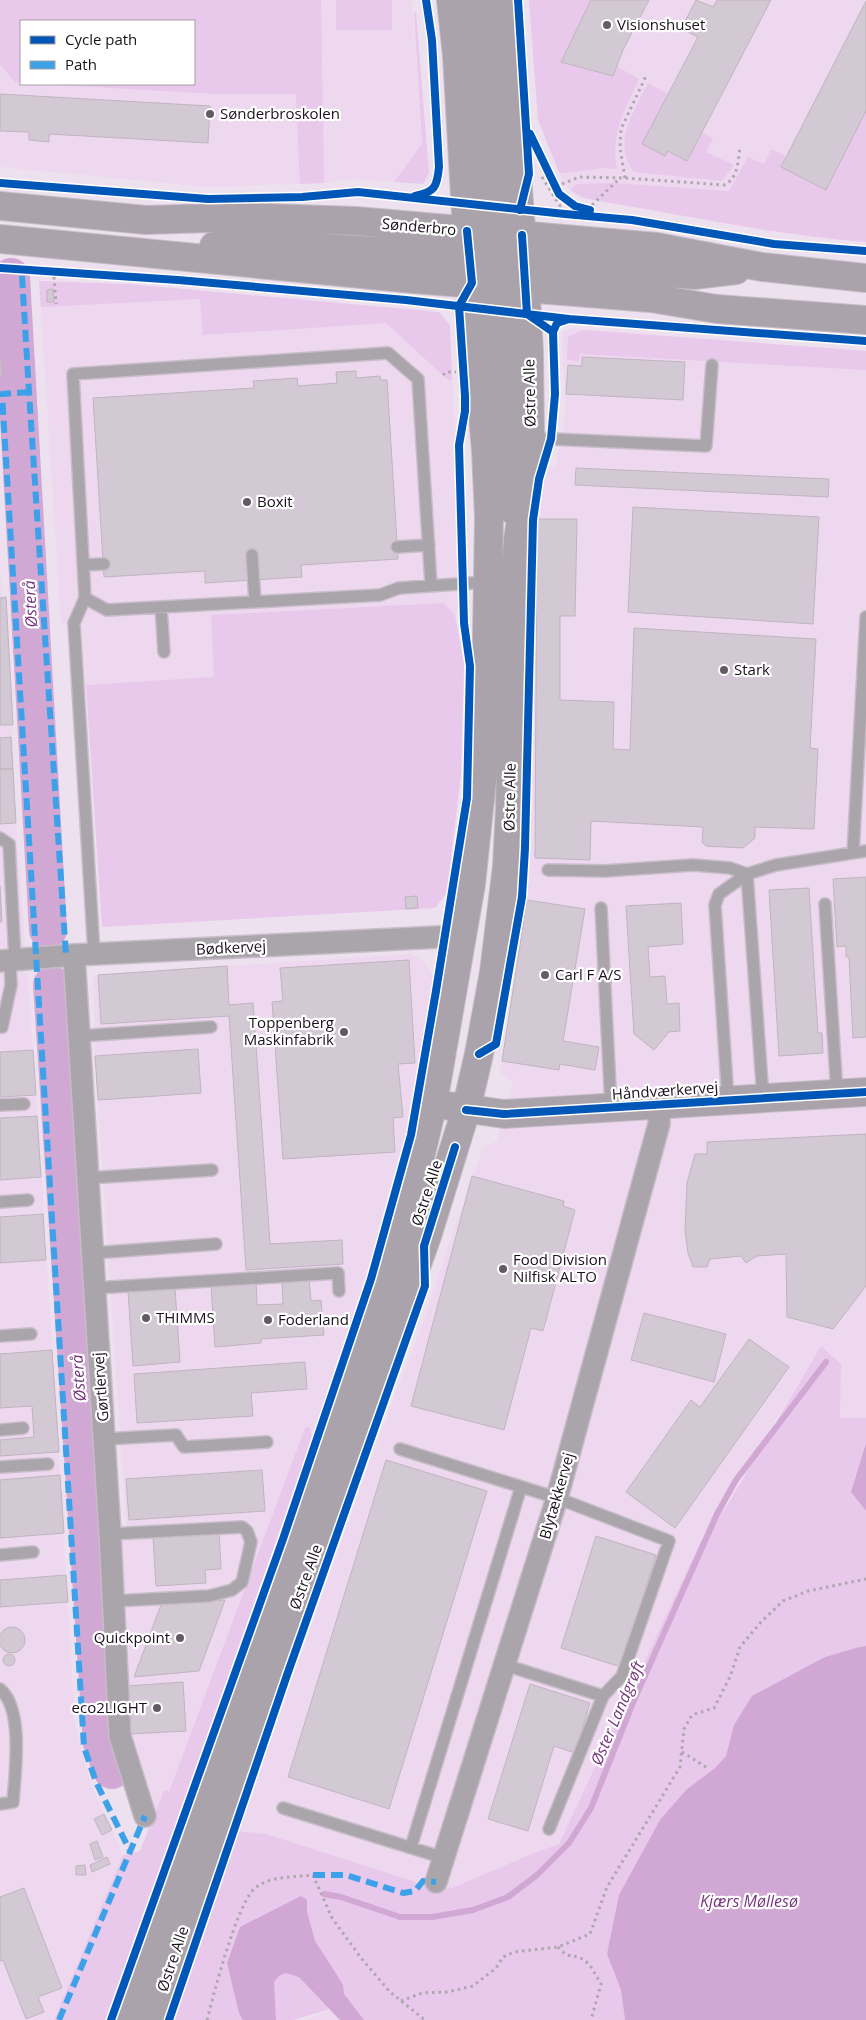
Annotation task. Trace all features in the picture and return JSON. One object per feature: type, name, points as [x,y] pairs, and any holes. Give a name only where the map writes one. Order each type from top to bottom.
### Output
[{"type":"street","name":"Østre Alle","points":[[129,2020],[186,1865],[381,1297],[405,1220],[433,1103],[461,941],[478,830],[501,585],[518,540],[528,474],[530,352],[498,253],[457,56],[451,0]]},
{"type":"street","points":[[473,0],[484,81],[493,214],[498,253],[504,376],[501,585]]},
{"type":"street","name":"Østre Alle","points":[[152,2020],[275,1666],[428,1236],[466,1110],[479,1054],[494,972],[507,866],[510,808],[501,585],[489,517],[486,451],[474,312],[498,253],[508,61],[502,0]]},
{"type":"street","name":"Sønderbro","points":[[0,206],[146,220],[242,217],[322,218],[498,253],[652,298],[717,309],[866,320]]},
{"type":"street","name":"Sønderbro","points":[[0,239],[128,252],[498,253],[657,247],[762,267],[866,278]]},
{"type":"street","name":"Bødkervej","points":[[8,960],[439,937],[461,941]]},
{"type":"street","name":"Gørtlervej","points":[[84,955],[79,1036],[114,1601],[120,1736],[145,1816]]},
{"type":"street","name":"Håndværkervej","points":[[433,1103],[466,1110],[504,1114],[866,1092]]},
{"type":"street","name":"Blytækkervej","points":[[436,1882],[557,1498],[659,1124],[659,1105]]},
{"type":"lane","points":[[84,955],[74,623],[85,598],[73,374],[388,353],[418,379],[432,585]]},
{"type":"lane","points":[[530,438],[706,446],[712,365]]},
{"type":"lane","points":[[397,547],[429,545]]},
{"type":"lane","points":[[252,555],[255,602]]},
{"type":"lane","points":[[83,565],[104,564]]},
{"type":"lane","points":[[85,598],[107,610],[380,595],[399,588],[432,585],[501,585]]},
{"type":"lane","points":[[162,607],[164,652]]},
{"type":"lane","points":[[853,853],[863,715],[866,617]]},
{"type":"lane","points":[[0,838],[8,844],[8,960],[11,985],[2,1027],[0,1027]]},
{"type":"lane","points":[[728,1100],[715,905],[719,894],[747,874],[776,865],[866,851]]},
{"type":"lane","points":[[548,870],[604,870],[693,866],[730,868],[747,874]]},
{"type":"lane","points":[[747,874],[763,1098]]},
{"type":"lane","points":[[825,904],[837,1094]]},
{"type":"lane","points":[[600,908],[611,1108]]},
{"type":"lane","points":[[79,1036],[211,1028]]},
{"type":"lane","points":[[0,1105],[24,1104]]},
{"type":"lane","points":[[88,1178],[212,1170]]},
{"type":"lane","points":[[0,1202],[28,1200]]},
{"type":"lane","points":[[93,1253],[216,1244]]},
{"type":"lane","points":[[95,1288],[338,1273],[339,1290]]},
{"type":"lane","points":[[0,1336],[31,1334]]},
{"type":"lane","points":[[0,1430],[23,1428]]},
{"type":"lane","points":[[104,1439],[176,1434],[184,1447],[267,1442]]},
{"type":"lane","points":[[400,1450],[557,1498],[669,1541],[622,1676],[603,1696],[549,1829]]},
{"type":"lane","points":[[0,1467],[48,1464]]},
{"type":"lane","points":[[410,1847],[521,1487]]},
{"type":"lane","points":[[110,1534],[242,1527],[247,1531],[251,1542],[242,1582],[232,1590],[210,1596],[114,1601]]},
{"type":"lane","points":[[0,1554],[33,1552]]},
{"type":"lane","points":[[504,1665],[603,1696]]},
{"type":"lane","points":[[0,1689],[7,1695],[15,1722],[13,1802],[0,1804]]},
{"type":"lane","points":[[283,1808],[444,1858]]},
{"type":"path","points":[[625,178],[620,148],[621,129],[646,76]]},
{"type":"path","points":[[562,184],[579,177],[625,178],[724,185],[730,182],[738,166],[740,147]]},
{"type":"path","points":[[498,253],[562,212],[542,169]]},
{"type":"path","points":[[542,169],[566,200]]},
{"type":"path","points":[[584,208],[593,208],[620,178]]},
{"type":"path","points":[[46,271],[63,272]]},
{"type":"path","points":[[54,277],[56,304]]},
{"type":"path","points":[[443,375],[446,372],[460,369],[464,376]]},
{"type":"path","points":[[401,2000],[422,1993],[448,1992],[473,1986],[496,1968],[503,1958],[514,1952],[558,1947],[590,1934],[607,1887],[680,1767],[684,1729],[692,1716],[714,1708],[730,1677],[740,1647],[761,1622],[783,1601],[808,1591],[866,1580]]},
{"type":"path","points":[[682,1752],[709,1769]]},
{"type":"path","points":[[207,2020],[216,1984],[242,1908],[254,1889],[275,1879],[313,1876],[332,1918],[361,1958],[390,1992],[425,2020]]},
{"type":"path","points":[[558,1947],[566,1955],[579,1956],[587,1960],[601,1984],[590,2020]]},
{"type":"shaded area","name":"Sønderbroskolen","points":[[0,0],[412,0],[422,144],[394,182],[353,179],[324,183],[205,187],[0,167]]},
{"type":"shaded area","points":[[0,0],[321,0],[324,183],[300,184],[296,94],[216,94],[57,85],[195,85],[195,20],[20,20],[20,83],[15,82],[0,64]]},
{"type":"shaded area","points":[[336,0],[392,0],[392,30],[336,30]]},
{"type":"shaded area","points":[[529,0],[866,0],[866,136],[772,232],[581,197],[570,190],[562,180],[538,120]]},
{"type":"shaded area","points":[[529,0],[591,0],[562,62],[612,76],[616,66],[639,79],[617,133],[615,156],[617,169],[602,168],[566,173],[559,172],[538,120]]},
{"type":"shaded area","points":[[416,12],[429,173],[423,184],[394,182],[422,144],[414,13]]},
{"type":"shaded area","points":[[648,83],[668,94],[665,156],[668,151],[687,161],[702,133],[713,138],[706,152],[734,165],[722,181],[634,172],[627,161],[625,139],[632,116]]},
{"type":"shaded area","points":[[866,111],[866,242],[800,235],[700,219],[581,197],[570,190],[577,184],[612,183],[729,191],[748,157],[764,164],[771,149],[786,156],[781,167],[826,190]]},
{"type":"shaded area","points":[[39,281],[128,284],[439,312],[450,325],[460,554],[459,605],[455,615],[444,603],[211,615],[215,678],[86,685],[82,623],[61,624]]},
{"type":"shaded area","points":[[39,281],[128,284],[439,312],[450,325],[452,380],[448,380],[386,323],[203,335],[200,299],[41,307]]},
{"type":"shaded area","points":[[569,328],[866,351],[866,1418],[840,1418],[841,1364],[821,1346],[700,1543],[559,1844],[452,1888],[422,1884],[266,1834],[238,1831],[373,1453],[419,1333],[472,1176],[484,1147],[497,1141],[513,1082],[506,1079],[500,1071],[527,900],[530,851],[537,519],[544,467],[555,467],[563,434],[565,412],[562,333]]},
{"type":"shaded area","points":[[583,330],[866,351],[866,370],[580,354],[579,361],[567,360],[568,337]]},
{"type":"shaded area","points":[[0,565],[2,597],[6,597],[16,823],[39,1132],[75,1724],[91,1785],[123,1855],[54,2020],[0,2020]]},
{"type":"shaded area","points":[[444,603],[455,615],[464,664],[461,773],[447,893],[435,908],[102,927],[86,685],[214,677],[211,615]]},
{"type":"shaded area","points":[[410,954],[423,960],[433,977],[408,1132],[369,1271],[337,1370],[185,1800],[164,1790],[153,1816],[130,1743],[118,1539],[127,1539],[95,1056],[93,978],[105,974]]},
{"type":"shaded area","points":[[821,1346],[841,1364],[840,1418],[866,1418],[866,1443],[851,1492],[866,1511],[866,1646],[825,1657],[734,1725],[726,1756],[715,1768],[687,1789],[607,1954],[621,1990],[625,2020],[339,2020],[330,2009],[293,2020],[174,2020],[238,1831],[266,1834],[422,1884],[452,1888],[559,1844],[700,1543],[729,1502]]},
{"type":"shaded area","points":[[310,1427],[312,1438],[107,2020],[54,2020],[123,1855],[140,1851],[164,1790],[169,1792],[305,1428]]},
{"type":"shaded area","points":[[331,2010],[340,2020],[306,2020]]},
{"type":"water","points":[[866,1443],[866,1511],[851,1492]]},
{"type":"water","name":"Kjærs Møllesø","points":[[866,1646],[866,2020],[625,2020],[621,1990],[607,1954],[619,1895],[660,1820],[687,1789],[715,1768],[726,1756],[734,1725],[752,1696],[825,1657]]},
{"type":"water","points":[[301,1896],[307,1900],[307,1912],[315,1941],[343,1985],[344,1994],[364,2020],[340,2020],[299,1977],[286,1973],[279,1976],[274,1982],[276,2020],[243,2020],[239,2013],[227,1963],[240,1927]]},
{"type":"building","name":"Visionshuset","points":[[591,0],[649,0],[623,50],[613,76],[561,62]]},
{"type":"building","points":[[696,0],[713,7],[717,0],[771,0],[687,161],[668,151],[665,156],[642,144],[698,37],[681,29]]},
{"type":"building","points":[[866,1],[866,111],[826,190],[781,167]]},
{"type":"building","points":[[0,94],[210,106],[208,143],[49,134],[49,142],[29,140],[29,132],[0,131]]},
{"type":"building","points":[[53,289],[54,302],[47,302],[47,290]]},
{"type":"building","points":[[1,357],[2,376],[0,376]]},
{"type":"building","points":[[582,357],[685,362],[683,400],[566,394],[568,365],[582,366]]},
{"type":"building","name":"Boxit","points":[[356,371],[356,378],[380,376],[381,380],[387,380],[398,559],[301,565],[302,577],[205,583],[205,571],[104,577],[93,398],[254,388],[253,381],[297,378],[298,386],[337,383],[336,372]]},
{"type":"building","points":[[576,468],[829,479],[828,497],[575,485]]},
{"type":"building","points":[[633,507],[819,517],[813,624],[628,612]]},
{"type":"building","name":"Stark","points":[[537,519],[577,519],[575,616],[560,616],[560,700],[614,702],[613,749],[630,750],[634,628],[816,639],[810,748],[818,749],[814,829],[755,827],[755,838],[743,848],[706,846],[702,842],[703,827],[591,821],[590,860],[535,858]]},
{"type":"building","points":[[6,597],[13,725],[0,725],[0,598]]},
{"type":"building","points":[[11,737],[13,769],[0,769],[0,738]]},
{"type":"building","points":[[0,769],[13,769],[16,823],[0,824]]},
{"type":"building","points":[[866,877],[866,1037],[853,1038],[849,957],[846,957],[846,946],[837,947],[833,879]]},
{"type":"building","points":[[0,886],[2,922],[0,922]]},
{"type":"building","points":[[809,888],[818,1033],[822,1033],[823,1053],[779,1056],[769,890]]},
{"type":"building","points":[[417,896],[418,908],[406,909],[405,897]]},
{"type":"building","name":"Carl F A/S","points":[[527,900],[585,909],[563,1041],[599,1047],[595,1070],[560,1064],[559,1070],[502,1061]]},
{"type":"building","points":[[681,903],[683,944],[648,947],[650,977],[665,976],[667,1004],[679,1003],[680,1031],[669,1032],[654,1050],[634,1034],[626,906]]},
{"type":"building","name":"Toppenberg Maskinfabrik","points":[[409,960],[415,1063],[398,1064],[403,1117],[393,1118],[395,1152],[283,1159],[272,1002],[283,1001],[280,968]]},
{"type":"building","points":[[227,966],[229,1005],[253,1003],[270,1244],[342,1240],[343,1264],[246,1270],[229,1016],[101,1024],[98,975]]},
{"type":"building","points":[[198,1049],[201,1093],[98,1100],[95,1056]]},
{"type":"building","points":[[33,1050],[36,1095],[0,1097],[0,1052]]},
{"type":"building","points":[[37,1116],[41,1177],[0,1180],[0,1118]]},
{"type":"building","points":[[866,1134],[866,1286],[833,1329],[787,1317],[786,1254],[757,1256],[746,1263],[741,1256],[710,1259],[707,1267],[693,1267],[688,1253],[685,1230],[687,1183],[695,1154],[707,1154],[707,1142]]},
{"type":"building","name":"Food Division Nilfisk ALTO","points":[[472,1176],[564,1201],[563,1206],[575,1210],[543,1331],[531,1328],[504,1430],[411,1406]]},
{"type":"building","points":[[43,1214],[46,1260],[0,1263],[0,1217]]},
{"type":"building","name":"Foderland","points":[[309,1279],[311,1301],[321,1300],[324,1335],[261,1339],[261,1343],[215,1347],[211,1285],[256,1283],[257,1305],[283,1304],[282,1281]]},
{"type":"building","points":[[175,1288],[180,1362],[133,1366],[128,1291]]},
{"type":"building","points":[[644,1313],[726,1334],[714,1382],[631,1360]]},
{"type":"building","points":[[749,1339],[789,1367],[675,1528],[626,1492],[691,1400],[700,1407]]},
{"type":"building","points":[[52,1350],[59,1452],[0,1456],[0,1440],[34,1437],[32,1406],[0,1408],[0,1354]]},
{"type":"building","points":[[305,1362],[307,1389],[251,1393],[253,1416],[137,1423],[134,1374]]},
{"type":"building","points":[[386,1460],[487,1491],[389,1809],[288,1777]]},
{"type":"building","points":[[262,1470],[265,1511],[129,1520],[126,1479]]},
{"type":"building","points":[[60,1475],[64,1533],[0,1538],[0,1480]]},
{"type":"building","points":[[219,1532],[221,1569],[205,1570],[206,1583],[156,1586],[153,1537]]},
{"type":"building","points":[[596,1536],[656,1555],[621,1667],[561,1648]]},
{"type":"building","points":[[66,1575],[68,1602],[0,1607],[0,1580]]},
{"type":"building","name":"Quickpoint","points":[[225,1600],[199,1671],[134,1677],[161,1605]]},
{"type":"building","points":[[12,1627],[21,1631],[25,1640],[21,1649],[12,1653],[3,1649],[-1,1640],[3,1631]]},
{"type":"building","points":[[9,1654],[15,1660],[9,1666],[3,1660]]},
{"type":"building","name":"eco2LIGHT","points":[[183,1682],[186,1731],[130,1734],[127,1686]]},
{"type":"building","points":[[530,1684],[590,1703],[575,1753],[554,1746],[528,1831],[488,1819]]},
{"type":"building","points":[[104,1814],[112,1830],[102,1835],[94,1819]]},
{"type":"building","points":[[97,1841],[103,1857],[95,1860],[90,1844]]},
{"type":"building","points":[[107,1857],[110,1864],[92,1872],[90,1865]]},
{"type":"building","points":[[85,1865],[86,1875],[76,1875],[76,1866]]},
{"type":"building","points":[[24,1888],[62,1988],[38,1997],[44,2012],[26,2019],[3,1960],[0,1961],[0,1897]]},
{"type":"waterway","name":"Østerå","points":[[11,277],[48,930]]},
{"type":"waterway","name":"Østerå","points":[[52,985],[102,1743],[112,1770]]},
{"type":"waterway","name":"Øster Landgrøft","points":[[324,1894],[341,1897],[400,1917],[432,1917],[473,1910],[508,1897],[537,1875],[569,1843],[591,1808],[635,1698],[717,1514],[736,1480],[826,1362]]},
{"type":"marked path","points":[[22,276],[66,956]]},
{"type":"marked path","points":[[29,392],[2,394],[84,1747],[96,1782],[130,1851]]},
{"type":"marked path","points":[[59,2020],[145,1816]]},
{"type":"marked path","points":[[313,1875],[346,1875],[403,1893],[415,1891],[423,1881],[436,1882]]},
{"type":"cycle path","points":[[415,196],[427,193],[434,187],[439,167],[432,40],[426,0]]},
{"type":"cycle path","points":[[518,0],[529,174],[520,210]]},
{"type":"cycle path","points":[[530,134],[559,194],[575,206],[590,210]]},
{"type":"cycle path","points":[[0,183],[208,199],[302,197],[358,192],[632,220],[774,244],[866,251]]},
{"type":"cycle path","points":[[111,2020],[283,1539],[371,1279],[411,1135],[467,798],[470,666],[464,623],[459,445],[465,411],[459,306],[472,283],[467,231]]},
{"type":"cycle path","points":[[522,235],[527,314],[553,332]]},
{"type":"cycle path","points":[[0,268],[178,280],[406,300],[569,319],[866,341]]},
{"type":"cycle path","points":[[479,1054],[496,1044],[522,897],[525,848],[533,520],[539,479],[551,439],[555,394],[553,332],[557,323],[569,319]]},
{"type":"cycle path","points":[[466,1110],[504,1114],[866,1092]]},
{"type":"cycle path","points":[[169,2020],[287,1675],[425,1286],[424,1246],[455,1147]]},
{"type":"place","name":"Visionshuset","points":[[607,25]]},
{"type":"place","name":"Sønderbroskolen","points":[[210,114]]},
{"type":"place","name":"Boxit","points":[[247,502]]},
{"type":"place","name":"Stark","points":[[724,670]]},
{"type":"place","name":"Carl F A/S","points":[[545,975]]},
{"type":"place","name":"Toppenberg Maskinfabrik","points":[[344,1032]]},
{"type":"place","name":"Food Division Nilfisk ALTO","points":[[503,1269]]},
{"type":"place","name":"THIMMS","points":[[146,1318]]},
{"type":"place","name":"Foderland","points":[[268,1320]]},
{"type":"place","name":"Quickpoint","points":[[180,1638]]},
{"type":"place","name":"eco2LIGHT","points":[[157,1708]]}]
